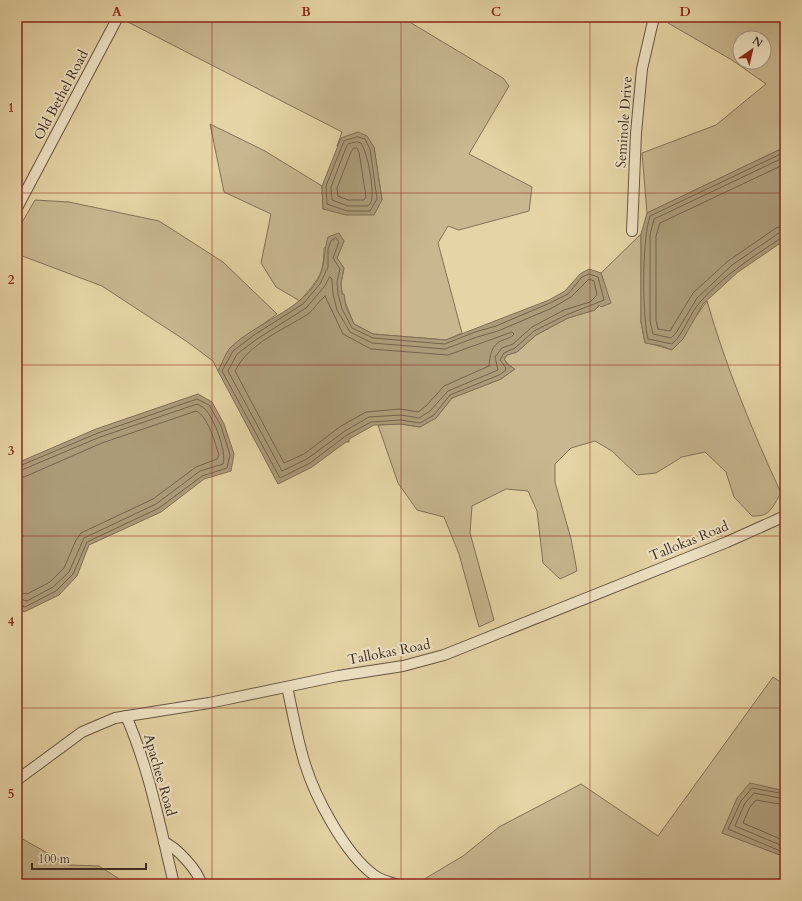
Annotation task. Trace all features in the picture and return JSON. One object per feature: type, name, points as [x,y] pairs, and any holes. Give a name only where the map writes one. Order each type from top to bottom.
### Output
[{"type":"street","name":"Old Bethel Road","points":[[17,208],[118,17]]},
{"type":"street","name":"Seminole Drive","points":[[632,231],[636,133],[642,69],[654,17]]},
{"type":"street","name":"Tallokas Road","points":[[17,780],[82,732],[104,722],[126,716],[209,703],[338,676],[415,664],[444,655],[727,542],[785,516]]},
{"type":"street","points":[[288,687],[305,764],[325,811],[360,862],[374,875],[384,881],[396,884]]},
{"type":"street","name":"Apachee Road","points":[[126,716],[136,741],[175,884]]},
{"type":"street","points":[[164,842],[176,848],[197,875],[201,884]]},
{"type":"shaded area","points":[[128,17],[404,17],[403,18],[503,78],[509,86],[469,154],[532,187],[529,211],[459,230],[448,226],[438,243],[462,333],[446,340],[373,334],[354,324],[342,294],[341,283],[344,268],[337,258],[344,241],[324,248],[321,272],[311,288],[300,301],[276,287],[261,263],[271,214],[224,192],[210,124],[265,151],[322,186],[323,209],[382,200],[374,147],[341,138],[337,146],[342,132],[126,21]]},
{"type":"shaded area","points":[[670,17],[785,17],[785,147],[647,213],[642,153],[716,125],[766,84],[746,70],[772,70],[772,30],[732,30],[732,60],[668,23]]},
{"type":"shaded area","points":[[35,200],[69,202],[159,221],[223,262],[277,314],[230,348],[218,371],[213,361],[186,341],[102,286],[17,254],[17,231]]},
{"type":"shaded area","points":[[641,234],[641,322],[645,342],[672,350],[707,301],[722,350],[740,398],[781,493],[773,507],[767,513],[752,516],[734,497],[726,472],[705,452],[682,457],[656,473],[637,475],[612,451],[595,441],[571,448],[555,464],[555,482],[571,539],[577,571],[560,579],[543,563],[537,511],[528,491],[506,489],[472,506],[470,533],[494,620],[479,627],[459,554],[444,517],[417,510],[398,483],[378,425],[401,424],[420,427],[436,418],[452,398],[501,379],[514,369],[504,360],[507,355],[517,352],[536,335],[568,318],[595,310],[600,305],[610,303],[601,273]]},
{"type":"shaded area","points":[[773,677],[785,685],[785,791],[783,790],[722,832],[785,857],[785,884],[416,884],[463,856],[499,827],[581,784],[658,836]]},
{"type":"shaded area","points":[[17,836],[69,865],[99,866],[127,884],[17,884]]},
{"type":"water","points":[[358,132],[367,136],[374,147],[382,200],[374,215],[346,215],[323,209],[322,186],[341,138]]},
{"type":"water","points":[[785,147],[785,240],[738,272],[703,304],[683,339],[672,350],[662,346],[645,343],[641,322],[641,234],[647,213]]},
{"type":"water","points":[[339,233],[344,241],[337,258],[344,268],[341,283],[342,294],[344,294],[346,307],[354,324],[373,334],[446,340],[549,300],[565,291],[580,274],[589,269],[601,273],[611,303],[601,307],[599,305],[595,310],[568,318],[536,335],[517,352],[507,355],[504,359],[508,365],[515,369],[501,379],[452,398],[436,418],[420,427],[401,424],[374,425],[349,439],[349,442],[346,442],[312,467],[278,484],[218,371],[225,355],[231,347],[252,331],[288,309],[309,291],[320,276],[328,237]]},
{"type":"water","points":[[198,394],[212,402],[224,424],[234,454],[231,471],[204,479],[161,512],[89,545],[77,576],[59,595],[24,612],[17,605],[17,463],[96,429]]},
{"type":"water","points":[[750,783],[785,791],[785,857],[722,833],[737,798]]}]
